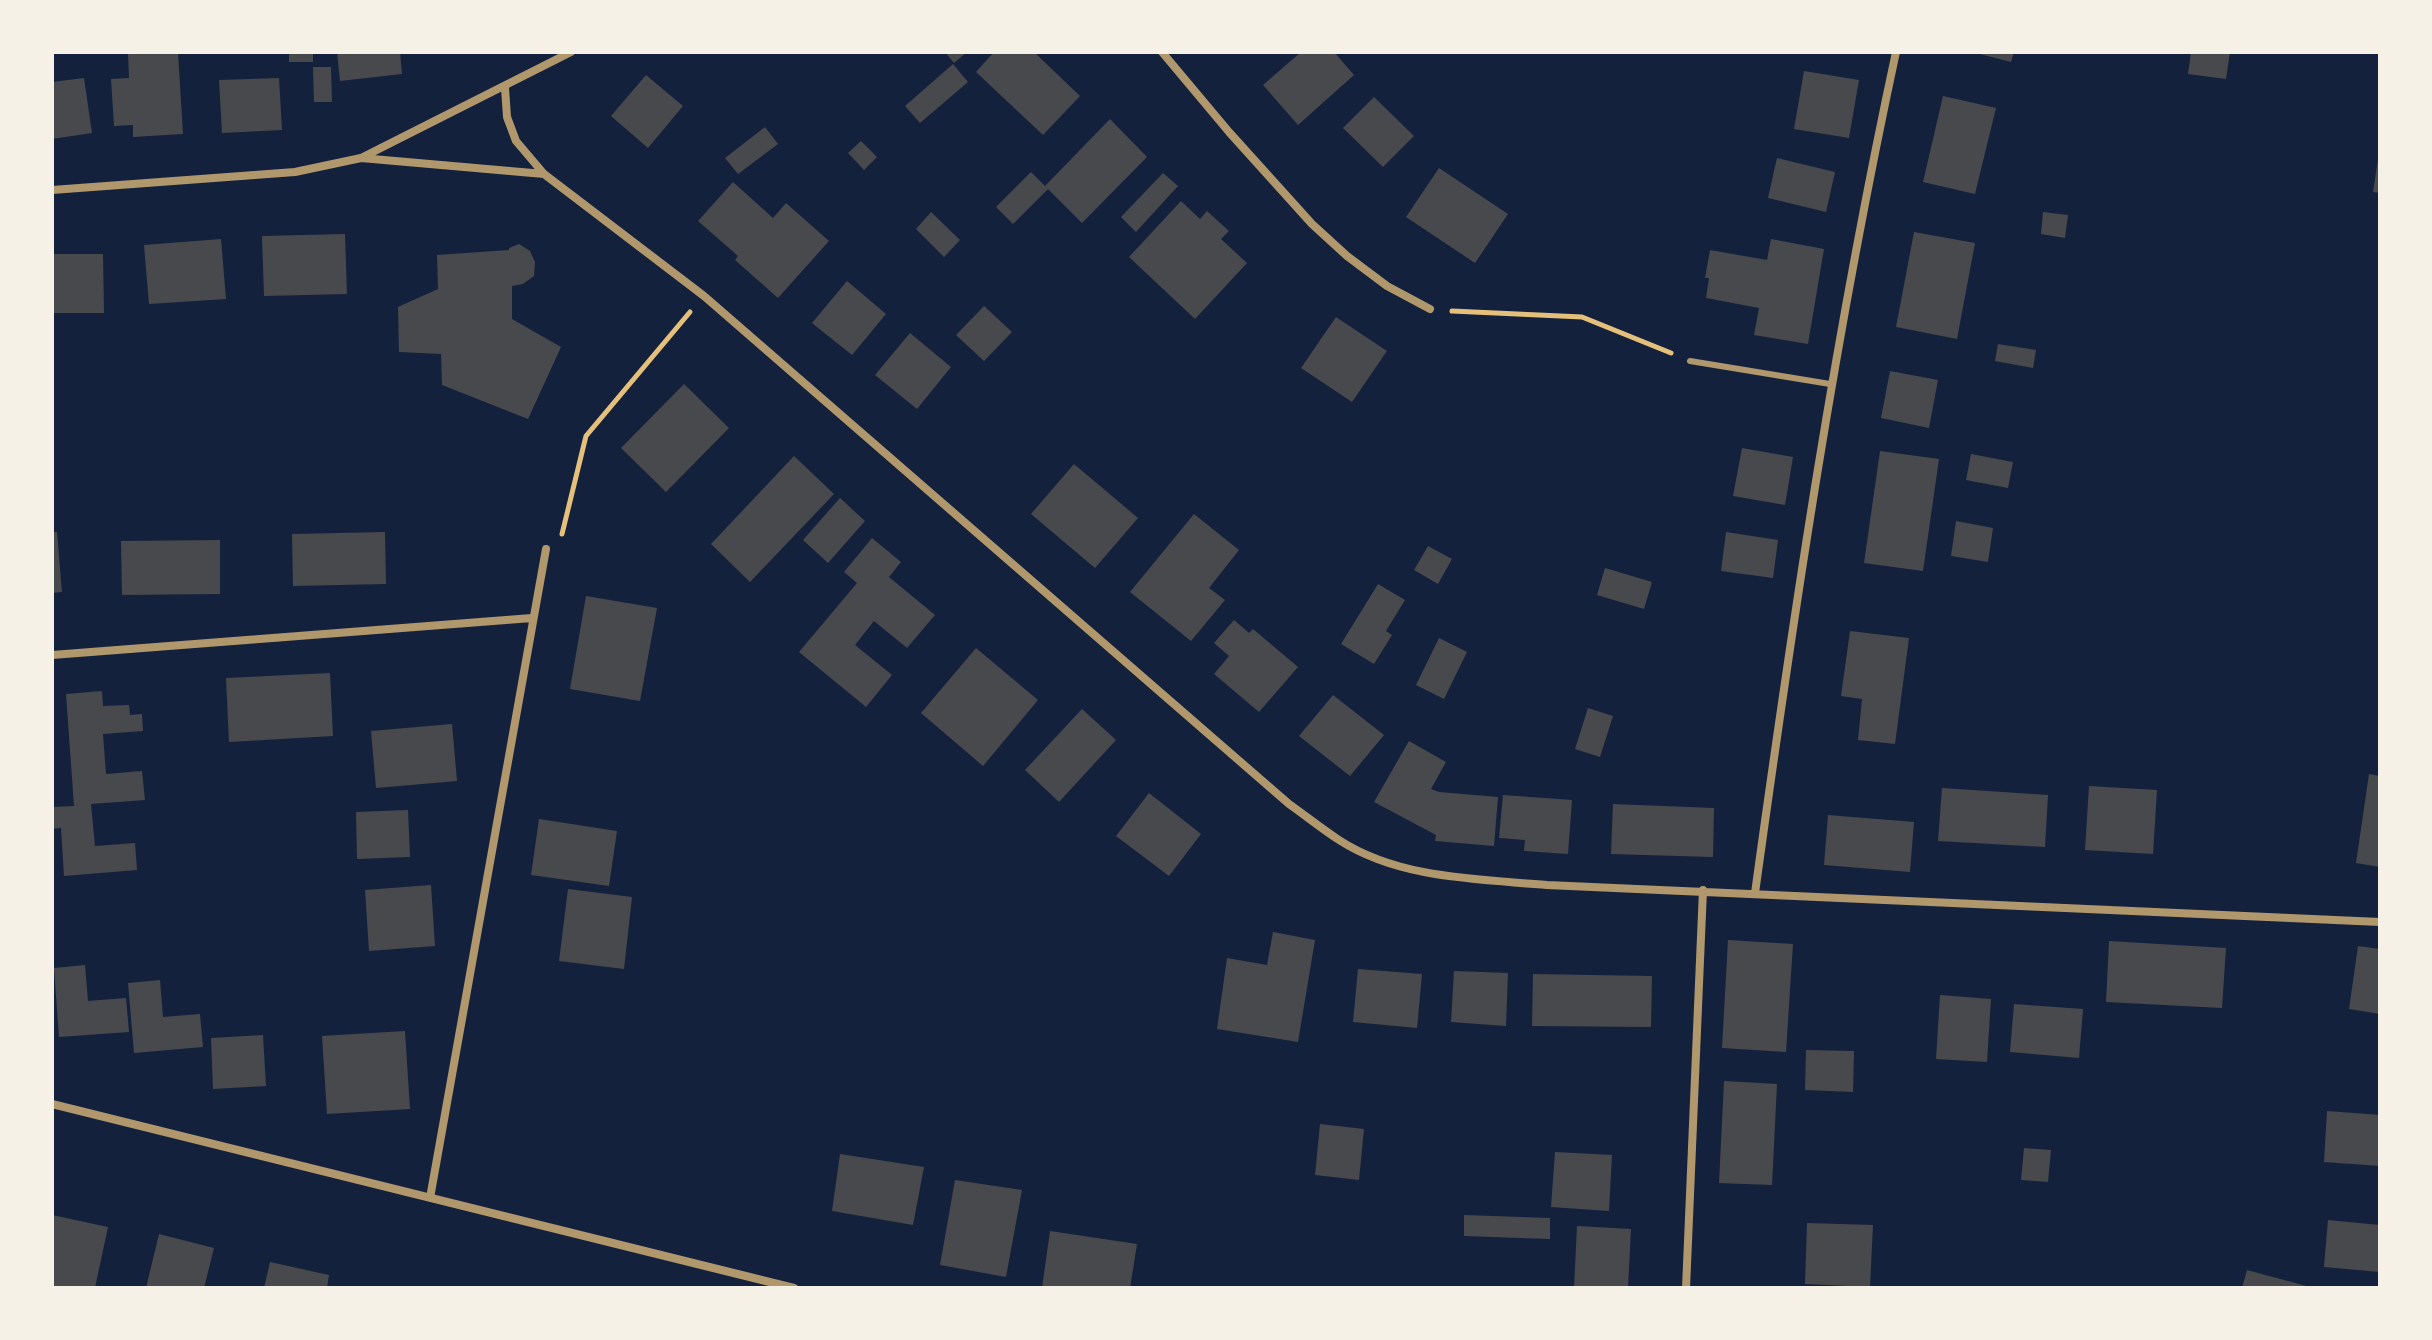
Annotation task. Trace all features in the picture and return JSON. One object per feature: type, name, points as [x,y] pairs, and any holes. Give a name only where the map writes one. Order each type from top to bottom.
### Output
[{"type":"street","points":[[52,190],[295,172],[361,158],[571,52]]},
{"type":"street","points":[[1162,52],[1312,224],[1377,279],[1430,309]]},
{"type":"street","points":[[1755,893],[1830,384],[1896,52]]},
{"type":"street","points":[[505,88],[507,117],[516,141],[544,174],[704,296],[1289,804],[1341,842],[1391,864],[1460,878],[1547,885],[2380,922]]},
{"type":"street","points":[[361,158],[544,174]]},
{"type":"street","points":[[430,1198],[546,549]]},
{"type":"street","points":[[52,655],[532,618]]},
{"type":"street","points":[[1686,1288],[1703,890]]},
{"type":"street","points":[[52,1104],[794,1288]]},
{"type":"lane","points":[[1690,361],[1830,384]]},
{"type":"path","points":[[546,549],[560,541],[586,436],[704,296]]},
{"type":"path","points":[[1430,309],[1582,317],[1690,361]]},
{"type":"building","points":[[178,52],[183,134],[133,137],[133,125],[114,126],[111,79],[129,78],[128,54]]},
{"type":"building","points":[[289,52],[313,52],[313,62],[289,62]]},
{"type":"building","points":[[337,52],[400,52],[402,74],[340,81]]},
{"type":"building","points":[[945,52],[967,52],[954,63]]},
{"type":"building","points":[[994,52],[1034,52],[1080,96],[1043,135],[976,72]]},
{"type":"building","points":[[1301,52],[1334,52],[1354,75],[1298,125],[1263,85]]},
{"type":"building","points":[[1972,52],[2014,52],[2011,62]]},
{"type":"building","points":[[2191,52],[2230,52],[2226,79],[2188,74]]},
{"type":"building","points":[[953,64],[968,82],[920,123],[905,106]]},
{"type":"building","points":[[313,67],[331,67],[332,102],[314,102]]},
{"type":"building","points":[[1804,71],[1859,80],[1849,138],[1794,129]]},
{"type":"building","points":[[646,75],[683,106],[648,148],[611,116]]},
{"type":"building","points":[[84,78],[92,133],[52,139],[52,82]]},
{"type":"building","points":[[279,78],[282,130],[222,133],[219,80]]},
{"type":"building","points":[[1943,96],[1996,108],[1975,194],[1923,182]]},
{"type":"building","points":[[1374,97],[1414,136],[1383,167],[1343,128]]},
{"type":"building","points":[[1110,119],[1147,157],[1082,223],[1048,189],[1013,224],[996,207],[1031,172],[1045,186]]},
{"type":"building","points":[[765,127],[778,144],[738,174],[725,158]]},
{"type":"building","points":[[861,141],[877,157],[864,170],[848,153]]},
{"type":"building","points":[[1777,158],[1835,172],[1826,212],[1768,198]]},
{"type":"building","points":[[2380,160],[2380,193],[2373,192]]},
{"type":"building","points":[[1439,168],[1508,214],[1475,263],[1406,217]]},
{"type":"building","points":[[1163,173],[1178,186],[1136,232],[1121,217]]},
{"type":"building","points":[[733,182],[773,218],[786,203],[829,241],[778,298],[735,260],[738,256],[698,221]]},
{"type":"building","points":[[1181,201],[1200,219],[1207,211],[1229,231],[1221,239],[1247,263],[1195,319],[1129,257]]},
{"type":"building","points":[[931,212],[960,240],[944,257],[916,229]]},
{"type":"building","points":[[2043,212],[2068,215],[2065,238],[2041,234]]},
{"type":"building","points":[[1914,232],[1975,243],[1957,339],[1896,327]]},
{"type":"building","points":[[345,234],[347,294],[264,296],[262,236]]},
{"type":"building","points":[[221,239],[226,299],[149,304],[144,245]]},
{"type":"building","points":[[1771,239],[1824,249],[1808,344],[1754,335],[1759,308],[1706,298],[1709,278],[1705,278],[1710,250],[1767,260]]},
{"type":"building","points":[[519,244],[530,251],[535,262],[534,276],[523,284],[512,286],[512,319],[561,347],[528,419],[442,385],[441,354],[399,352],[398,307],[438,289],[437,255],[509,250]]},
{"type":"building","points":[[52,254],[103,254],[104,313],[52,313]]},
{"type":"building","points":[[847,281],[886,314],[852,355],[812,323]]},
{"type":"building","points":[[984,306],[1012,332],[984,361],[956,335]]},
{"type":"building","points":[[1336,317],[1387,351],[1352,402],[1301,368]]},
{"type":"building","points":[[910,333],[951,367],[917,409],[875,375]]},
{"type":"building","points":[[1998,344],[2036,350],[2033,368],[1995,361]]},
{"type":"building","points":[[1890,371],[1938,380],[1929,428],[1881,418]]},
{"type":"building","points":[[684,384],[729,428],[666,492],[621,448]]},
{"type":"building","points":[[1742,448],[1793,457],[1785,505],[1733,496]]},
{"type":"building","points":[[1880,451],[1939,459],[1923,571],[1864,563]]},
{"type":"building","points":[[1971,454],[2013,462],[2008,488],[1966,480]]},
{"type":"building","points":[[794,456],[834,494],[750,582],[711,544]]},
{"type":"building","points":[[1074,464],[1138,518],[1095,568],[1031,514]]},
{"type":"building","points":[[840,498],[865,521],[828,563],[803,540]]},
{"type":"building","points":[[1194,514],[1239,550],[1209,588],[1225,600],[1191,641],[1130,592]]},
{"type":"building","points":[[1956,521],[1993,528],[1988,562],[1951,556]]},
{"type":"building","points":[[52,532],[57,532],[62,592],[52,593]]},
{"type":"building","points":[[385,532],[386,584],[293,586],[292,534]]},
{"type":"building","points":[[1726,532],[1778,540],[1773,578],[1721,571]]},
{"type":"building","points":[[872,538],[901,562],[889,577],[935,615],[907,648],[874,621],[855,645],[892,675],[866,707],[799,652],[857,583],[844,572]]},
{"type":"building","points":[[220,540],[220,594],[122,595],[121,541]]},
{"type":"building","points":[[1428,546],[1452,559],[1438,584],[1414,570]]},
{"type":"building","points":[[1605,568],[1652,582],[1644,609],[1597,595]]},
{"type":"building","points":[[1378,584],[1405,600],[1386,631],[1392,635],[1374,664],[1341,644]]},
{"type":"building","points":[[586,596],[657,608],[640,701],[570,689]]},
{"type":"building","points":[[1234,620],[1249,633],[1253,629],[1298,667],[1259,712],[1214,674],[1229,656],[1214,643]]},
{"type":"building","points":[[1850,631],[1909,638],[1895,744],[1858,740],[1862,699],[1841,696]]},
{"type":"building","points":[[1439,638],[1467,652],[1444,699],[1416,685]]},
{"type":"building","points":[[976,648],[1038,700],[983,766],[921,713]]},
{"type":"building","points":[[330,673],[333,736],[229,742],[226,678]]},
{"type":"building","points":[[102,691],[103,706],[129,705],[130,715],[142,714],[143,731],[103,734],[106,774],[142,771],[145,800],[91,804],[95,846],[135,843],[137,870],[64,876],[61,828],[52,829],[52,807],[74,806],[66,694]]},
{"type":"building","points":[[1333,695],[1384,735],[1350,776],[1299,736]]},
{"type":"building","points":[[1588,708],[1613,716],[1600,757],[1575,749]]},
{"type":"building","points":[[1082,709],[1116,740],[1059,802],[1025,770]]},
{"type":"building","points":[[452,724],[457,781],[376,788],[371,731]]},
{"type":"building","points":[[1409,741],[1446,762],[1431,789],[1498,797],[1494,846],[1435,841],[1436,835],[1374,802]]},
{"type":"building","points":[[2369,774],[2380,776],[2380,867],[2356,863]]},
{"type":"building","points":[[2089,786],[2157,790],[2153,854],[2085,850]]},
{"type":"building","points":[[1942,788],[2048,795],[2045,847],[1938,841]]},
{"type":"building","points":[[1149,793],[1201,834],[1169,876],[1116,836]]},
{"type":"building","points":[[1503,795],[1572,800],[1568,854],[1524,851],[1525,840],[1499,838]]},
{"type":"building","points":[[1613,804],[1714,808],[1713,857],[1611,854]]},
{"type":"building","points":[[408,810],[410,857],[357,859],[356,812]]},
{"type":"building","points":[[1828,815],[1914,822],[1910,872],[1824,865]]},
{"type":"building","points":[[539,819],[617,831],[609,886],[531,875]]},
{"type":"building","points":[[431,885],[435,946],[369,951],[365,890]]},
{"type":"building","points":[[568,889],[632,897],[624,969],[559,961]]},
{"type":"building","points":[[1273,932],[1315,940],[1298,1042],[1217,1029],[1227,958],[1267,965]]},
{"type":"building","points":[[1728,940],[1793,944],[1786,1052],[1722,1048]]},
{"type":"building","points":[[2109,941],[2226,948],[2222,1008],[2106,1002]]},
{"type":"building","points":[[2358,946],[2380,949],[2380,1014],[2349,1009]]},
{"type":"building","points":[[85,965],[88,1001],[126,998],[129,1032],[59,1037],[54,968]]},
{"type":"building","points":[[1358,969],[1422,974],[1417,1028],[1353,1022]]},
{"type":"building","points":[[1454,971],[1508,973],[1506,1026],[1451,1022]]},
{"type":"building","points":[[1533,974],[1652,976],[1651,1027],[1532,1026]]},
{"type":"building","points":[[160,980],[163,1017],[200,1014],[203,1047],[134,1053],[128,983]]},
{"type":"building","points":[[1940,995],[1991,999],[1987,1062],[1936,1059]]},
{"type":"building","points":[[2014,1004],[2083,1009],[2079,1058],[2010,1052]]},
{"type":"building","points":[[405,1031],[410,1109],[327,1114],[322,1036]]},
{"type":"building","points":[[263,1035],[266,1086],[213,1089],[211,1038]]},
{"type":"building","points":[[1806,1050],[1854,1051],[1853,1092],[1805,1090]]},
{"type":"building","points":[[1724,1081],[1777,1084],[1772,1185],[1719,1183]]},
{"type":"building","points":[[2327,1111],[2380,1115],[2380,1166],[2324,1162]]},
{"type":"building","points":[[1320,1124],[1364,1129],[1359,1180],[1315,1175]]},
{"type":"building","points":[[2024,1148],[2051,1150],[2048,1182],[2021,1180]]},
{"type":"building","points":[[1555,1152],[1612,1155],[1609,1211],[1551,1207]]},
{"type":"building","points":[[840,1154],[924,1167],[913,1225],[832,1211]]},
{"type":"building","points":[[955,1180],[1022,1190],[1006,1277],[940,1265]]},
{"type":"building","points":[[52,1215],[108,1227],[95,1288],[52,1288]]},
{"type":"building","points":[[1464,1215],[1550,1218],[1550,1239],[1464,1236]]},
{"type":"building","points":[[2328,1220],[2380,1225],[2380,1272],[2324,1267]]},
{"type":"building","points":[[1807,1223],[1873,1225],[1870,1287],[1805,1284]]},
{"type":"building","points":[[1577,1226],[1631,1229],[1628,1288],[1574,1288]]},
{"type":"building","points":[[1050,1231],[1137,1244],[1130,1288],[1042,1288]]},
{"type":"building","points":[[159,1234],[214,1248],[204,1288],[146,1288]]},
{"type":"building","points":[[270,1262],[329,1275],[327,1288],[264,1288]]},
{"type":"building","points":[[2247,1270],[2310,1287],[2310,1288],[2242,1288]]}]
